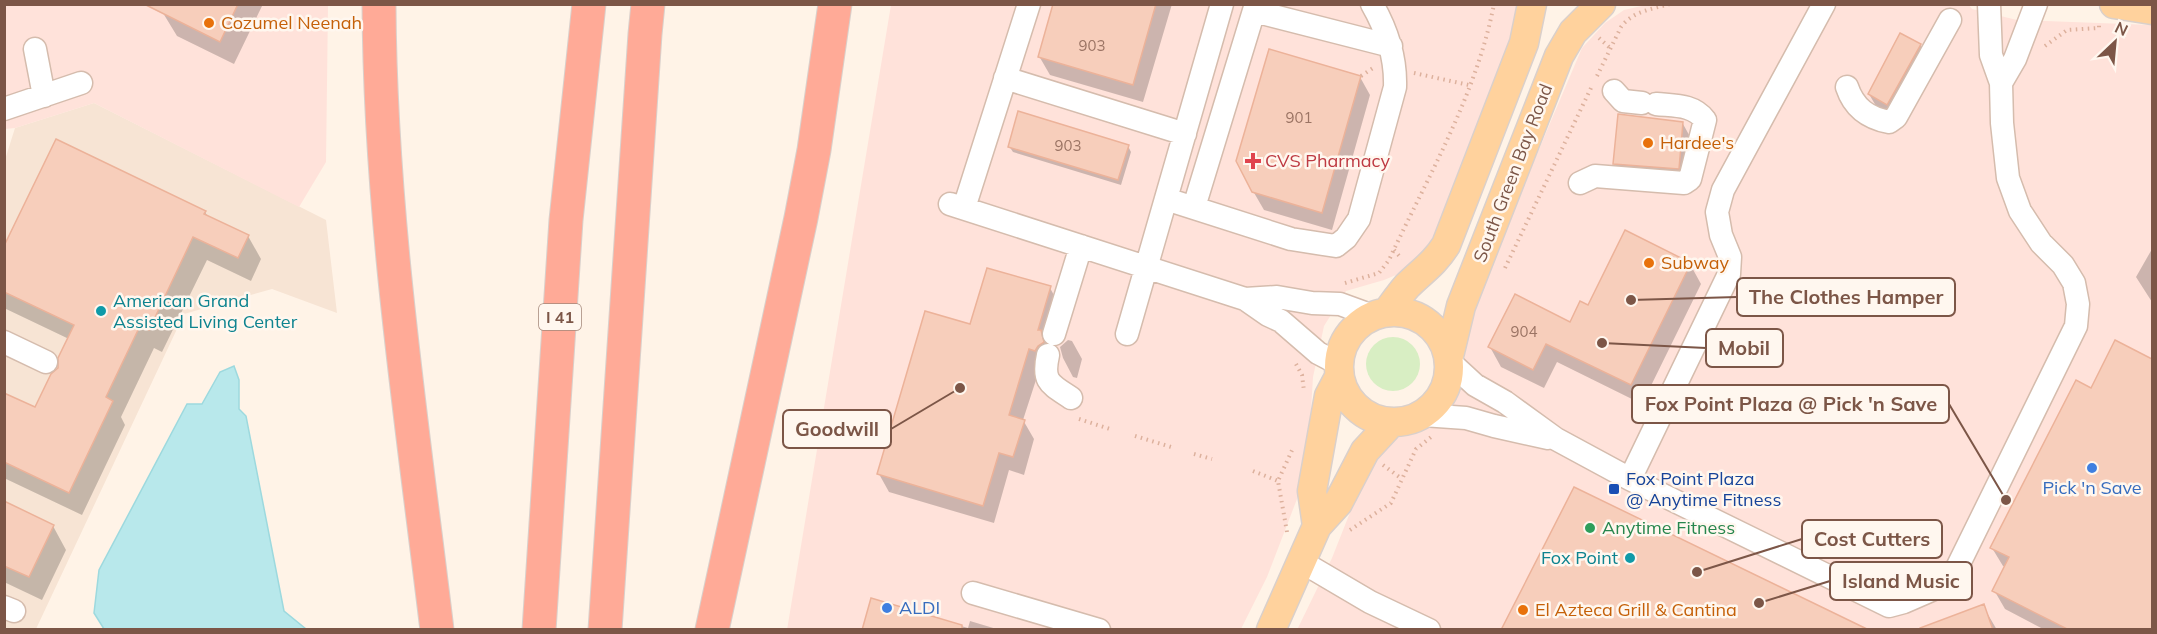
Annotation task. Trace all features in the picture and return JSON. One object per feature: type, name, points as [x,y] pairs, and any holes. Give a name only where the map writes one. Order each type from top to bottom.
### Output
[{"type":"highway","points":[[379,4],[379,78],[400,323],[437,630]]},
{"type":"highway","name":"I 41","points":[[539,630],[566,220],[589,4]]},
{"type":"highway","points":[[605,630],[648,4]]},
{"type":"highway","points":[[712,630],[814,150],[834,4]]},
{"type":"highway","points":[[814,150],[841,108],[857,4]]},
{"type":"main road","name":"South Green Bay Road","points":[[1380,314],[1433,263],[1446,245],[1524,43],[1532,4]]},
{"type":"main road","name":"South Green Bay Road","points":[[1449,359],[1461,306],[1559,56],[1573,32],[1601,4]]},
{"type":"main road","points":[[2114,4],[2152,10]]},
{"type":"main road","points":[[1317,526],[1312,490],[1329,396],[1339,371],[1341,355],[1347,339],[1358,325],[1380,314],[1400,312],[1408,314],[1432,326],[1443,339],[1449,359],[1446,389],[1437,404],[1424,415],[1400,423],[1376,420],[1362,413],[1344,392],[1339,371]]},
{"type":"main road","points":[[1271,630],[1317,526],[1338,503],[1365,451],[1391,423]]},
{"type":"street","points":[[1029,4],[1005,78],[957,206],[1245,299],[1281,321],[1339,371]]},
{"type":"street","points":[[1127,334],[1222,4]]},
{"type":"street","points":[[1166,199],[1291,239],[1336,246],[1346,238],[1359,219],[1395,87],[1396,69],[1390,46],[1384,26],[1372,4]]},
{"type":"street","points":[[1630,479],[1729,274],[1730,257],[1721,236],[1717,212],[1723,190],[1824,4]]},
{"type":"street","points":[[1449,359],[1475,385],[1505,402],[1556,439],[1630,479],[1889,606],[1950,582],[2076,326],[2078,304],[2074,283],[2063,265],[2041,243],[2020,211],[2008,178],[2002,123],[2001,83],[1991,55],[1989,4]]},
{"type":"street","points":[[2001,83],[2015,59],[2036,4]]},
{"type":"street","points":[[1194,207],[1255,8],[1390,46]]},
{"type":"street","points":[[1847,87],[1858,108],[1880,120],[1889,122],[1896,117],[1950,20]]},
{"type":"street","points":[[35,49],[44,96]]},
{"type":"street","points":[[1005,78],[1185,134]]},
{"type":"street","points":[[4,109],[81,83]]},
{"type":"street","points":[[1580,183],[1595,176],[1684,183],[1690,179],[1705,120],[1698,111],[1690,107],[1623,101],[1614,92]]},
{"type":"street","points":[[1071,398],[1049,384],[1045,375],[1051,345],[1081,246]]},
{"type":"street","points":[[1245,299],[1277,297],[1312,303],[1340,304],[1380,314]]},
{"type":"street","points":[[4,342],[46,362]]},
{"type":"street","points":[[1424,415],[1466,418],[1556,439]]},
{"type":"street","points":[[1302,562],[1370,602],[1429,630]]},
{"type":"street","points":[[973,593],[1099,630]]},
{"type":"path","points":[[1337,283],[1379,273],[1389,260],[1456,122],[1487,40],[1494,4]]},
{"type":"path","points":[[1292,357],[1302,375],[1304,397]]},
{"type":"path","points":[[1079,419],[1113,430]]},
{"type":"path","points":[[1135,436],[1171,447]]},
{"type":"path","points":[[1296,439],[1278,481],[1286,529],[1302,562]]},
{"type":"path","points":[[1194,454],[1212,459]]},
{"type":"path","points":[[1253,471],[1278,481]]},
{"type":"shaded area","points":[[1968,4],[1972,9],[2017,20],[2152,25],[2152,629],[1297,630],[1332,558],[1368,467],[1400,436],[1421,428],[1452,401],[1460,390],[1468,332],[1480,288],[1582,48],[1605,23],[1624,10],[1646,5]]},
{"type":"shaded area","points":[[5,5],[328,5],[326,162],[299,207],[94,103],[15,128],[5,129]]},
{"type":"shaded area","points":[[891,5],[1518,5],[1505,61],[1437,231],[1422,254],[1403,272],[1346,291],[1324,326],[1313,377],[1309,442],[1297,499],[1267,577],[1241,629],[787,630]]},
{"type":"shaded area","points":[[94,103],[326,220],[337,313],[272,289],[184,314],[36,629],[5,629],[4,163],[15,128]]},
{"type":"green space","points":[[1393,337],[1403,339],[1412,345],[1418,354],[1420,364],[1418,374],[1412,383],[1403,389],[1393,391],[1383,389],[1374,383],[1368,374],[1366,364],[1368,354],[1374,345],[1383,339]]},
{"type":"water","points":[[234,366],[239,380],[239,409],[246,416],[284,611],[306,629],[104,629],[94,613],[99,570],[187,404],[202,404],[220,372]]},
{"type":"building","name":"Cozumel Neenah","points":[[144,4],[238,4],[220,42]]},
{"type":"building","points":[[1053,4],[1156,4],[1133,85],[1038,57]]},
{"type":"building","points":[[1900,33],[1921,44],[1887,105],[1868,94]]},
{"type":"building","name":"CVS Pharmacy","points":[[1269,49],[1361,76],[1322,213],[1252,192],[1236,161]]},
{"type":"building","points":[[1018,111],[1129,145],[1118,180],[1008,147]]},
{"type":"building","name":"Hardee's","points":[[1618,114],[1683,122],[1679,169],[1613,164]]},
{"type":"building","name":"American Grand Assisted Living Center","points":[[56,139],[206,211],[204,214],[249,235],[238,258],[193,237],[149,330],[140,326],[106,397],[113,401],[69,493],[4,462],[4,393],[35,407],[51,374],[58,368],[58,358],[74,325],[4,292],[4,246]]},
{"type":"building","points":[[1625,230],[1691,263],[1631,385],[1546,344],[1533,370],[1488,347],[1515,294],[1570,322],[1580,301],[1588,305]]},
{"type":"building","points":[[987,268],[1051,286],[1038,330],[1041,330],[1044,342],[1035,351],[1029,349],[1009,415],[1025,420],[1013,457],[999,453],[983,506],[877,474],[925,311],[970,324]]},
{"type":"building","name":"Pick 'n Save","points":[[2115,340],[2152,359],[2152,630],[2069,630],[1992,591],[2009,557],[1990,548],[2076,380],[2091,388]]},
{"type":"building","name":"Fox Point","points":[[1574,487],[1869,630],[1501,630]]},
{"type":"building","points":[[4,501],[54,525],[29,577],[4,566]]},
{"type":"building","name":"ALDI","points":[[871,598],[962,625],[962,630],[862,630]]},
{"type":"building","points":[[1984,604],[1993,630],[1920,630],[1920,628]]},
{"type":"place","name":"Cozumel Neenah","points":[[209,23]]},
{"type":"place","name":"Hardee's","points":[[1648,143]]},
{"type":"place","name":"CVS Pharmacy","points":[[1253,161]]},
{"type":"place","name":"Subway","points":[[1649,263]]},
{"type":"place","name":"The Clothes Hamper","points":[[1631,300]]},
{"type":"place","name":"American Grand Assisted Living Center","points":[[101,311]]},
{"type":"place","name":"Mobil","points":[[1602,343]]},
{"type":"place","name":"Goodwill","points":[[960,388]]},
{"type":"place","name":"Pick 'n Save","points":[[2092,468]]},
{"type":"place","name":"Fox Point Plaza @ Anytime Fitness","points":[[1614,489]]},
{"type":"place","name":"Fox Point Plaza @ Pick 'n Save","points":[[2006,500]]},
{"type":"place","name":"Anytime Fitness","points":[[1590,528]]},
{"type":"place","name":"Fox Point","points":[[1630,558]]},
{"type":"place","name":"Cost Cutters","points":[[1697,572]]},
{"type":"place","name":"Island Music","points":[[1759,603]]},
{"type":"place","name":"ALDI","points":[[887,608]]},
{"type":"place","name":"El Azteca Grill & Cantina","points":[[1523,610]]}]
